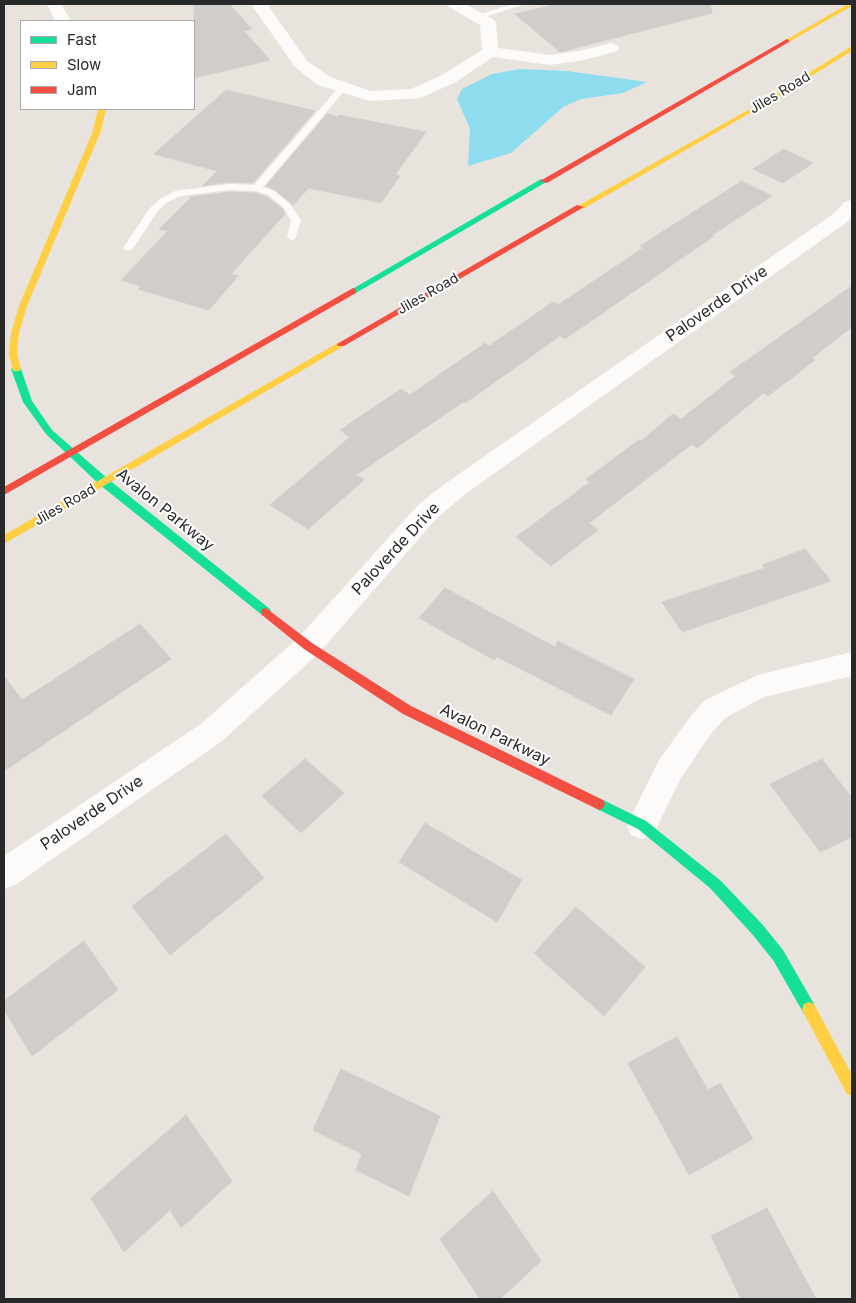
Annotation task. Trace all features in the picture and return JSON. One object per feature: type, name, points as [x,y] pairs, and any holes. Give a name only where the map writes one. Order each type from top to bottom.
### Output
[{"type":"street","points":[[54,4],[62,20]]},
{"type":"street","points":[[259,4],[284,37],[301,64],[324,81],[370,96],[414,94],[448,80],[490,52],[550,60],[584,55],[611,48]]},
{"type":"street","points":[[454,4],[488,23],[490,52]]},
{"type":"street","points":[[4,491],[852,4]]},
{"type":"street","name":"Jiles Road","points":[[4,540],[410,304],[764,103],[852,48]]},
{"type":"street","points":[[71,453],[49,432],[28,402],[16,372],[9,335],[97,131],[102,110]]},
{"type":"street","name":"Paloverde Drive","points":[[4,874],[212,732],[308,646],[428,511],[454,489],[840,218],[852,206]]},
{"type":"street","name":"Avalon Parkway","points":[[71,453],[104,482],[308,646],[407,710],[642,825],[715,884],[757,929],[778,955],[795,982],[852,1089]]},
{"type":"street","points":[[642,825],[670,769],[700,726],[715,709],[758,688],[852,664]]},
{"type":"lane","points":[[476,17],[520,4]]},
{"type":"lane","points":[[257,188],[342,88]]},
{"type":"lane","points":[[128,248],[153,210],[163,201],[178,193],[230,187],[257,188],[271,193],[286,205],[296,220],[292,237]]},
{"type":"water","points":[[520,69],[567,71],[647,82],[623,93],[581,99],[563,107],[511,153],[468,166],[470,129],[457,99],[462,89],[492,74]]},
{"type":"building","points":[[194,4],[229,4],[252,29],[244,31],[270,60],[195,78]]},
{"type":"building","points":[[558,4],[710,4],[712,13],[560,52],[515,14]]},
{"type":"building","points":[[226,90],[315,111],[253,183],[229,182],[202,186],[217,171],[154,154]]},
{"type":"building","points":[[327,114],[426,132],[395,175],[400,176],[381,203],[309,188],[293,205],[275,190],[266,186]]},
{"type":"building","points":[[784,149],[813,163],[783,183],[753,169]]},
{"type":"building","points":[[742,181],[772,196],[712,235],[714,236],[565,339],[560,336],[465,403],[463,402],[356,475],[364,480],[308,529],[270,505],[350,437],[340,430],[401,389],[410,395],[485,343],[489,346],[553,302],[558,305],[643,248],[640,246]]},
{"type":"building","points":[[229,192],[256,193],[267,197],[282,208],[285,214],[231,274],[238,276],[209,310],[138,289],[141,286],[121,280],[168,231],[159,229],[191,197]]},
{"type":"building","points":[[852,286],[852,327],[812,358],[815,360],[768,396],[763,393],[697,448],[692,444],[589,523],[598,530],[551,566],[516,537],[590,482],[586,479],[639,440],[641,441],[673,414],[681,419],[736,376],[730,372]]},
{"type":"building","points":[[805,549],[831,581],[682,632],[662,602],[765,568],[762,565]]},
{"type":"building","points":[[445,588],[555,647],[558,641],[634,679],[611,715],[497,657],[494,660],[419,618]]},
{"type":"building","points":[[140,624],[171,659],[4,771],[4,676],[22,700]]},
{"type":"building","points":[[305,759],[344,793],[301,833],[262,796]]},
{"type":"building","points":[[822,759],[852,798],[852,837],[820,852],[770,784]]},
{"type":"building","points":[[425,823],[522,880],[497,922],[399,862]]},
{"type":"building","points":[[226,834],[264,878],[170,955],[132,906]]},
{"type":"building","points":[[576,907],[645,967],[604,1016],[534,953]]},
{"type":"building","points":[[84,941],[118,990],[32,1056],[4,1010],[4,1001]]},
{"type":"building","points":[[677,1037],[708,1090],[720,1083],[753,1139],[689,1175],[628,1063]]},
{"type":"building","points":[[341,1069],[440,1116],[409,1196],[356,1170],[362,1154],[313,1130]]},
{"type":"building","points":[[186,1115],[232,1181],[181,1228],[170,1210],[124,1252],[91,1198]]},
{"type":"building","points":[[493,1191],[541,1261],[500,1299],[480,1299],[440,1239]]},
{"type":"building","points":[[767,1208],[816,1299],[741,1299],[711,1236]]},
{"type":"traffic: fast","points":[[353,291],[544,181]]},
{"type":"traffic: fast","points":[[16,369],[28,402],[49,432],[104,482],[266,612]]},
{"type":"traffic: fast","points":[[599,804],[642,825],[715,884],[757,929],[778,955],[809,1009]]},
{"type":"traffic: slow","points":[[787,41],[852,4]]},
{"type":"traffic: slow","points":[[580,207],[764,103],[852,48]]},
{"type":"traffic: slow","points":[[16,369],[13,354],[15,333],[23,306],[97,131],[102,110]]},
{"type":"traffic: slow","points":[[4,540],[341,344]]},
{"type":"traffic: slow","points":[[809,1009],[852,1089]]},
{"type":"traffic: jam","points":[[544,181],[787,41]]},
{"type":"traffic: jam","points":[[341,344],[580,207]]},
{"type":"traffic: jam","points":[[4,491],[353,291]]},
{"type":"traffic: jam","points":[[266,612],[308,646],[407,710],[599,804]]}]
